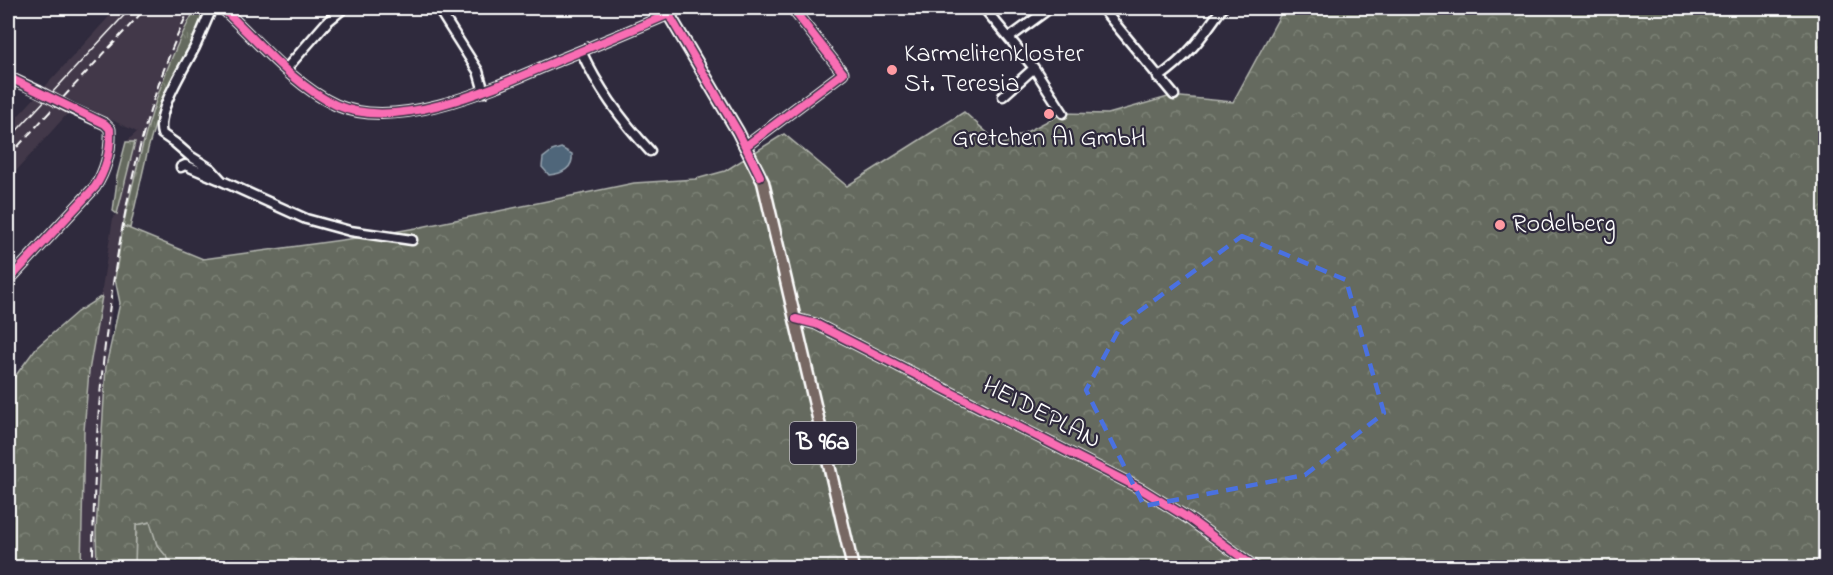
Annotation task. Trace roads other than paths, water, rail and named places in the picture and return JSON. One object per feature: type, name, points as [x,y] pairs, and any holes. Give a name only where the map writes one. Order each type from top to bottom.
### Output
[{"type":"main road","name":"B 96a","points":[[667,11],[746,146],[767,196],[853,567]]},
{"type":"street","points":[[212,8],[194,49],[180,72],[168,101],[161,130],[165,137],[210,169],[222,181]]},
{"type":"street","points":[[222,8],[309,88],[336,105],[363,113],[400,112],[484,92],[667,11],[680,8]]},
{"type":"street","points":[[286,69],[327,22],[344,8]]},
{"type":"street","points":[[438,8],[478,71],[484,92]]},
{"type":"street","points":[[746,146],[843,73],[792,8]]},
{"type":"street","points":[[984,8],[1034,68],[1063,113]]},
{"type":"street","points":[[1010,38],[1050,8]]},
{"type":"street","points":[[1102,8],[1174,95]]},
{"type":"street","points":[[1158,78],[1179,63],[1222,8]]},
{"type":"street","points":[[580,51],[594,81],[605,97],[629,129],[650,151]]},
{"type":"street","points":[[1003,96],[1034,68]]},
{"type":"street","points":[[8,77],[105,124],[110,129],[103,175],[95,187],[8,281]]},
{"type":"street","points":[[181,167],[185,165],[325,226],[412,240]]},
{"type":"street","name":"HEIDEPLAN","points":[[796,319],[816,324],[1141,489],[1188,518],[1256,567]]},
{"type":"water","points":[[561,148],[572,154],[571,163],[563,172],[549,175],[542,167],[543,158]]},
{"type":"tram line","points":[[8,140],[131,8]]},
{"type":"railway","points":[[8,157],[146,8]]},
{"type":"railway","points":[[93,568],[98,415],[116,264],[135,165],[153,101],[190,8]]},
{"type":"place","name":"Karmelitenkloster St. Teresia","points":[[892,70]]},
{"type":"place","name":"Gretchen AI GmbH","points":[[1049,114]]},
{"type":"place","name":"Rodelberg","points":[[1500,225]]}]
